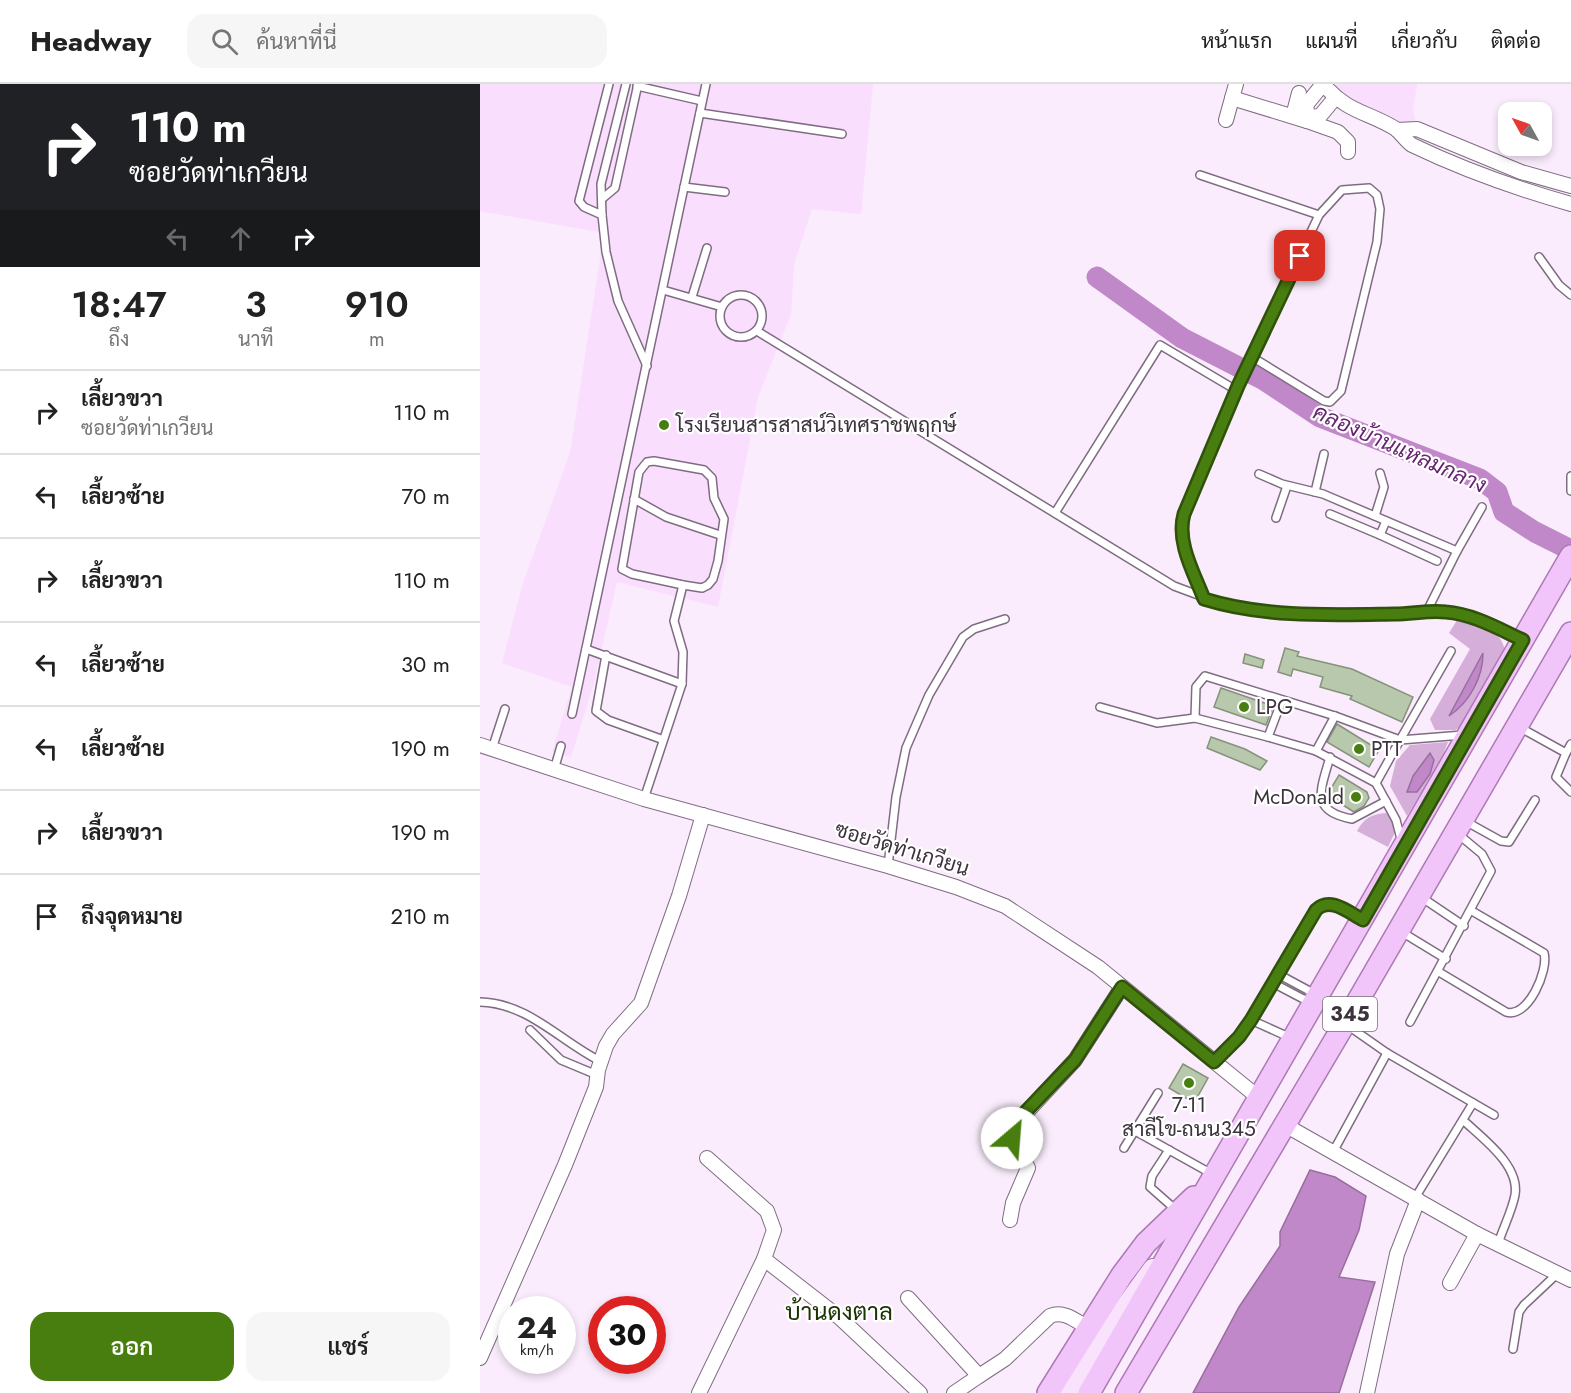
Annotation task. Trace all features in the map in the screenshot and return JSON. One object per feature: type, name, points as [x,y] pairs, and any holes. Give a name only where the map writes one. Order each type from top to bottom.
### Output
[{"type":"main road","name":"345","points":[[1089,1393],[1569,559]]},
{"type":"main road","name":"345","points":[[1126,1393],[1571,634]]},
{"type":"main road","points":[[1048,1393],[1088,1328],[1146,1243],[1212,1179]]},
{"type":"main road","name":"345","points":[[1068,1393],[1133,1293],[1175,1242]]},
{"type":"main road","points":[[1140,1393],[1194,1277]]},
{"type":"street","points":[[1307,119],[1306,105],[1323,84],[1335,98],[1354,111],[1396,130],[1410,144],[1515,187],[1571,204]]},
{"type":"street","points":[[1226,120],[1234,91],[1293,117],[1307,119],[1338,132],[1348,142],[1348,152]]},
{"type":"street","points":[[1293,117],[1299,93]]},
{"type":"street","points":[[1307,119],[1320,116],[1335,98]]},
{"type":"street","points":[[1396,130],[1417,129],[1521,172],[1571,186]]},
{"type":"street","points":[[1515,187],[1521,172]]},
{"type":"street","name":"ซอยวัดท่าเกวียน","points":[[486,747],[644,799],[888,866],[978,894],[1005,906],[1098,967],[1259,1098]]},
{"type":"street","points":[[480,1358],[565,1165],[596,1087],[599,1068],[613,1034],[641,1003],[680,896],[703,815]]},
{"type":"street","points":[[1010,1220],[1013,1203],[1028,1168],[1012,1138],[1011,1129],[1075,1060],[1122,987]]},
{"type":"street","points":[[1285,1125],[1477,1234],[1567,1274]]},
{"type":"street","points":[[699,1393],[764,1259],[774,1230],[767,1211],[707,1158]]},
{"type":"street","points":[[1367,1393],[1397,1254],[1416,1199]]},
{"type":"street","points":[[1450,1283],[1477,1234]]},
{"type":"street","points":[[764,1259],[824,1305],[920,1393]]},
{"type":"street","points":[[908,1298],[979,1376]]},
{"type":"street","points":[[954,1393],[1005,1359],[1050,1316],[1057,1313],[1065,1314],[1088,1328]]},
{"type":"lane","points":[[602,215],[584,207],[579,201],[609,84]]},
{"type":"lane","points":[[626,84],[601,184],[602,215],[606,252],[618,301],[647,366]]},
{"type":"lane","points":[[572,714],[706,84]]},
{"type":"lane","points":[[603,198],[615,188],[637,85],[702,101]]},
{"type":"lane","points":[[700,113],[842,134]]},
{"type":"lane","points":[[1200,175],[1319,215]]},
{"type":"lane","points":[[684,187],[725,192]]},
{"type":"lane","points":[[1204,599],[1180,528],[1237,388],[1319,215],[1342,190],[1369,188],[1377,195],[1380,209],[1377,242],[1341,391],[1330,402],[1324,401],[1251,360]]},
{"type":"lane","points":[[692,297],[707,248]]},
{"type":"lane","points":[[1539,257],[1559,285],[1571,295]]},
{"type":"lane","points":[[663,290],[722,307]]},
{"type":"lane","points":[[742,295],[754,299],[761,308],[763,320],[757,331],[747,337],[735,337],[725,330],[720,319],[722,307],[730,298],[742,295]]},
{"type":"lane","points":[[757,331],[1174,586],[1204,599],[1233,608],[1266,613],[1448,612],[1474,618],[1523,640]]},
{"type":"lane","points":[[1055,513],[1160,345],[1237,388]]},
{"type":"lane","points":[[1315,492],[1324,454]]},
{"type":"lane","points":[[647,462],[704,470],[712,478],[714,498],[724,519],[713,579],[702,588],[632,574],[622,569],[634,499],[639,472],[647,462]]},
{"type":"lane","points":[[1375,516],[1384,487],[1380,473]]},
{"type":"lane","points":[[1259,474],[1287,486],[1315,492],[1457,552]]},
{"type":"lane","points":[[1571,476],[1571,491]]},
{"type":"lane","points":[[1276,518],[1287,486]]},
{"type":"lane","points":[[634,499],[666,517],[720,535]]},
{"type":"lane","points":[[1427,611],[1482,507]]},
{"type":"lane","points":[[1330,514],[1437,561]]},
{"type":"lane","points":[[1380,536],[1386,521]]},
{"type":"lane","points":[[644,799],[682,684],[683,652],[674,621],[683,585]]},
{"type":"lane","points":[[888,866],[906,748],[924,705],[963,637],[974,629],[1005,618]]},
{"type":"lane","points":[[586,649],[682,684]]},
{"type":"lane","points":[[1376,783],[1451,651]]},
{"type":"lane","points":[[606,656],[596,711],[608,720],[662,739]]},
{"type":"lane","points":[[1195,718],[1196,687],[1205,676],[1335,716],[1400,740],[1469,734]]},
{"type":"lane","points":[[1268,737],[1282,700]]},
{"type":"lane","points":[[1100,707],[1157,723],[1195,718],[1316,751],[1376,783],[1396,820],[1404,848]]},
{"type":"lane","points":[[486,747],[505,709]]},
{"type":"lane","points":[[1316,751],[1335,716]]},
{"type":"lane","points":[[1517,726],[1566,753]]},
{"type":"lane","points":[[1570,791],[1556,777],[1571,744]]},
{"type":"lane","points":[[554,770],[561,746]]},
{"type":"lane","points":[[1330,758],[1320,793],[1320,801],[1326,808],[1352,819],[1386,801]]},
{"type":"lane","points":[[1459,826],[1501,842],[1509,842],[1535,800]]},
{"type":"lane","points":[[1410,1022],[1464,926],[1491,871],[1482,854],[1459,826]]},
{"type":"lane","points":[[1418,895],[1464,926]]},
{"type":"lane","points":[[1214,1062],[1239,1037],[1251,1020],[1321,905],[1332,904],[1363,920]]},
{"type":"lane","points":[[1439,972],[1506,1012],[1514,1014],[1521,1012],[1528,1004],[1546,966],[1544,953],[1472,911]]},
{"type":"lane","points":[[1398,929],[1446,959]]},
{"type":"lane","points":[[1278,974],[1316,1000]]},
{"type":"lane","points":[[1273,983],[1316,1000]]},
{"type":"lane","points":[[480,1002],[501,1004],[537,1020],[599,1068]]},
{"type":"lane","points":[[1251,1020],[1294,1039]]},
{"type":"lane","points":[[1345,1023],[1387,1053],[1494,1115]]},
{"type":"lane","points":[[530,1030],[561,1060],[599,1068]]},
{"type":"lane","points":[[1333,1152],[1387,1053]]},
{"type":"lane","points":[[1124,1148],[1158,1093]]},
{"type":"lane","points":[[1416,1199],[1473,1103]]},
{"type":"lane","points":[[1463,1120],[1498,1154],[1510,1171],[1515,1185],[1515,1195],[1498,1244]]},
{"type":"lane","points":[[1135,1131],[1212,1179]]},
{"type":"lane","points":[[1168,1150],[1152,1176],[1150,1187],[1178,1211]]},
{"type":"lane","points":[[1513,1349],[1519,1312],[1524,1305],[1567,1274]]},
{"type":"shaded area","name":"โรงเรียนสารสาสน์วิเทศราชพฤกษ์","points":[[480,84],[873,84],[861,214],[812,209],[794,264],[791,314],[758,397],[718,607],[617,582],[594,683],[571,757],[552,752],[572,687],[502,663],[522,586],[570,453],[604,233],[480,211]]},
{"type":"shaded area","points":[[1323,84],[1417,84],[1413,110],[1417,129],[1355,111]]},
{"type":"shaded area","points":[[1459,617],[1495,633],[1500,638],[1505,652],[1463,726],[1455,730],[1435,730],[1430,719],[1470,649],[1449,633]]},
{"type":"shaded area","points":[[1483,653],[1481,671],[1474,688],[1463,704],[1449,716]]},
{"type":"shaded area","points":[[1448,742],[1441,760],[1407,816],[1390,786],[1396,761],[1410,745]]},
{"type":"shaded area","points":[[1430,753],[1434,760],[1430,774],[1417,792],[1407,792],[1413,776]]},
{"type":"shaded area","points":[[1386,813],[1391,816],[1396,830],[1388,847],[1357,831],[1369,818]]},
{"type":"shaded area","points":[[1310,1170],[1335,1177],[1366,1196],[1359,1230],[1339,1277],[1375,1282],[1339,1393],[1193,1393],[1239,1307],[1280,1246],[1280,1232]]},
{"type":"building","points":[[1285,648],[1299,652],[1297,656],[1352,669],[1413,697],[1402,722],[1350,699],[1352,696],[1320,687],[1323,677],[1293,669],[1291,676],[1278,672]]},
{"type":"building","points":[[1245,654],[1264,660],[1262,668],[1243,663]]},
{"type":"building","name":"LPG","points":[[1221,688],[1273,706],[1266,725],[1214,707]]},
{"type":"building","points":[[1337,724],[1379,750],[1369,767],[1327,742]]},
{"type":"building","points":[[1211,737],[1245,749],[1267,761],[1260,770],[1207,748]]},
{"type":"building","points":[[1339,775],[1367,792],[1369,798],[1364,806],[1354,812],[1327,795]]},
{"type":"building","name":"7-11 สาลีโข-ถนน345","points":[[1183,1064],[1208,1078],[1194,1103],[1169,1088]]},
{"type":"waterway","name":"คลองบ้านแหลมกลาง","points":[[1097,277],[1182,338],[1264,380],[1320,417],[1480,479],[1497,492],[1504,512],[1535,532],[1571,550]]},
{"type":"place","name":"โรงเรียนสารสาสน์วิเทศราชพฤกษ์","points":[[664,425]]},
{"type":"place","name":"LPG","points":[[1244,707]]},
{"type":"place","name":"PTT","points":[[1359,749]]},
{"type":"place","name":"McDonald","points":[[1356,797]]},
{"type":"place","name":"7-11 สาลีโข-ถนน345","points":[[1189,1083]]},
{"type":"district","name":"บ้านดงตาล","points":[[839,1312]]},
{"type":"route","points":[[1012,1138],[1013,1125],[1075,1060],[1122,987],[1214,1062],[1239,1037],[1251,1020],[1321,905],[1332,904],[1363,920],[1523,640],[1474,618],[1448,612],[1266,613],[1233,608],[1204,599],[1180,528],[1238,386],[1300,256]]}]
